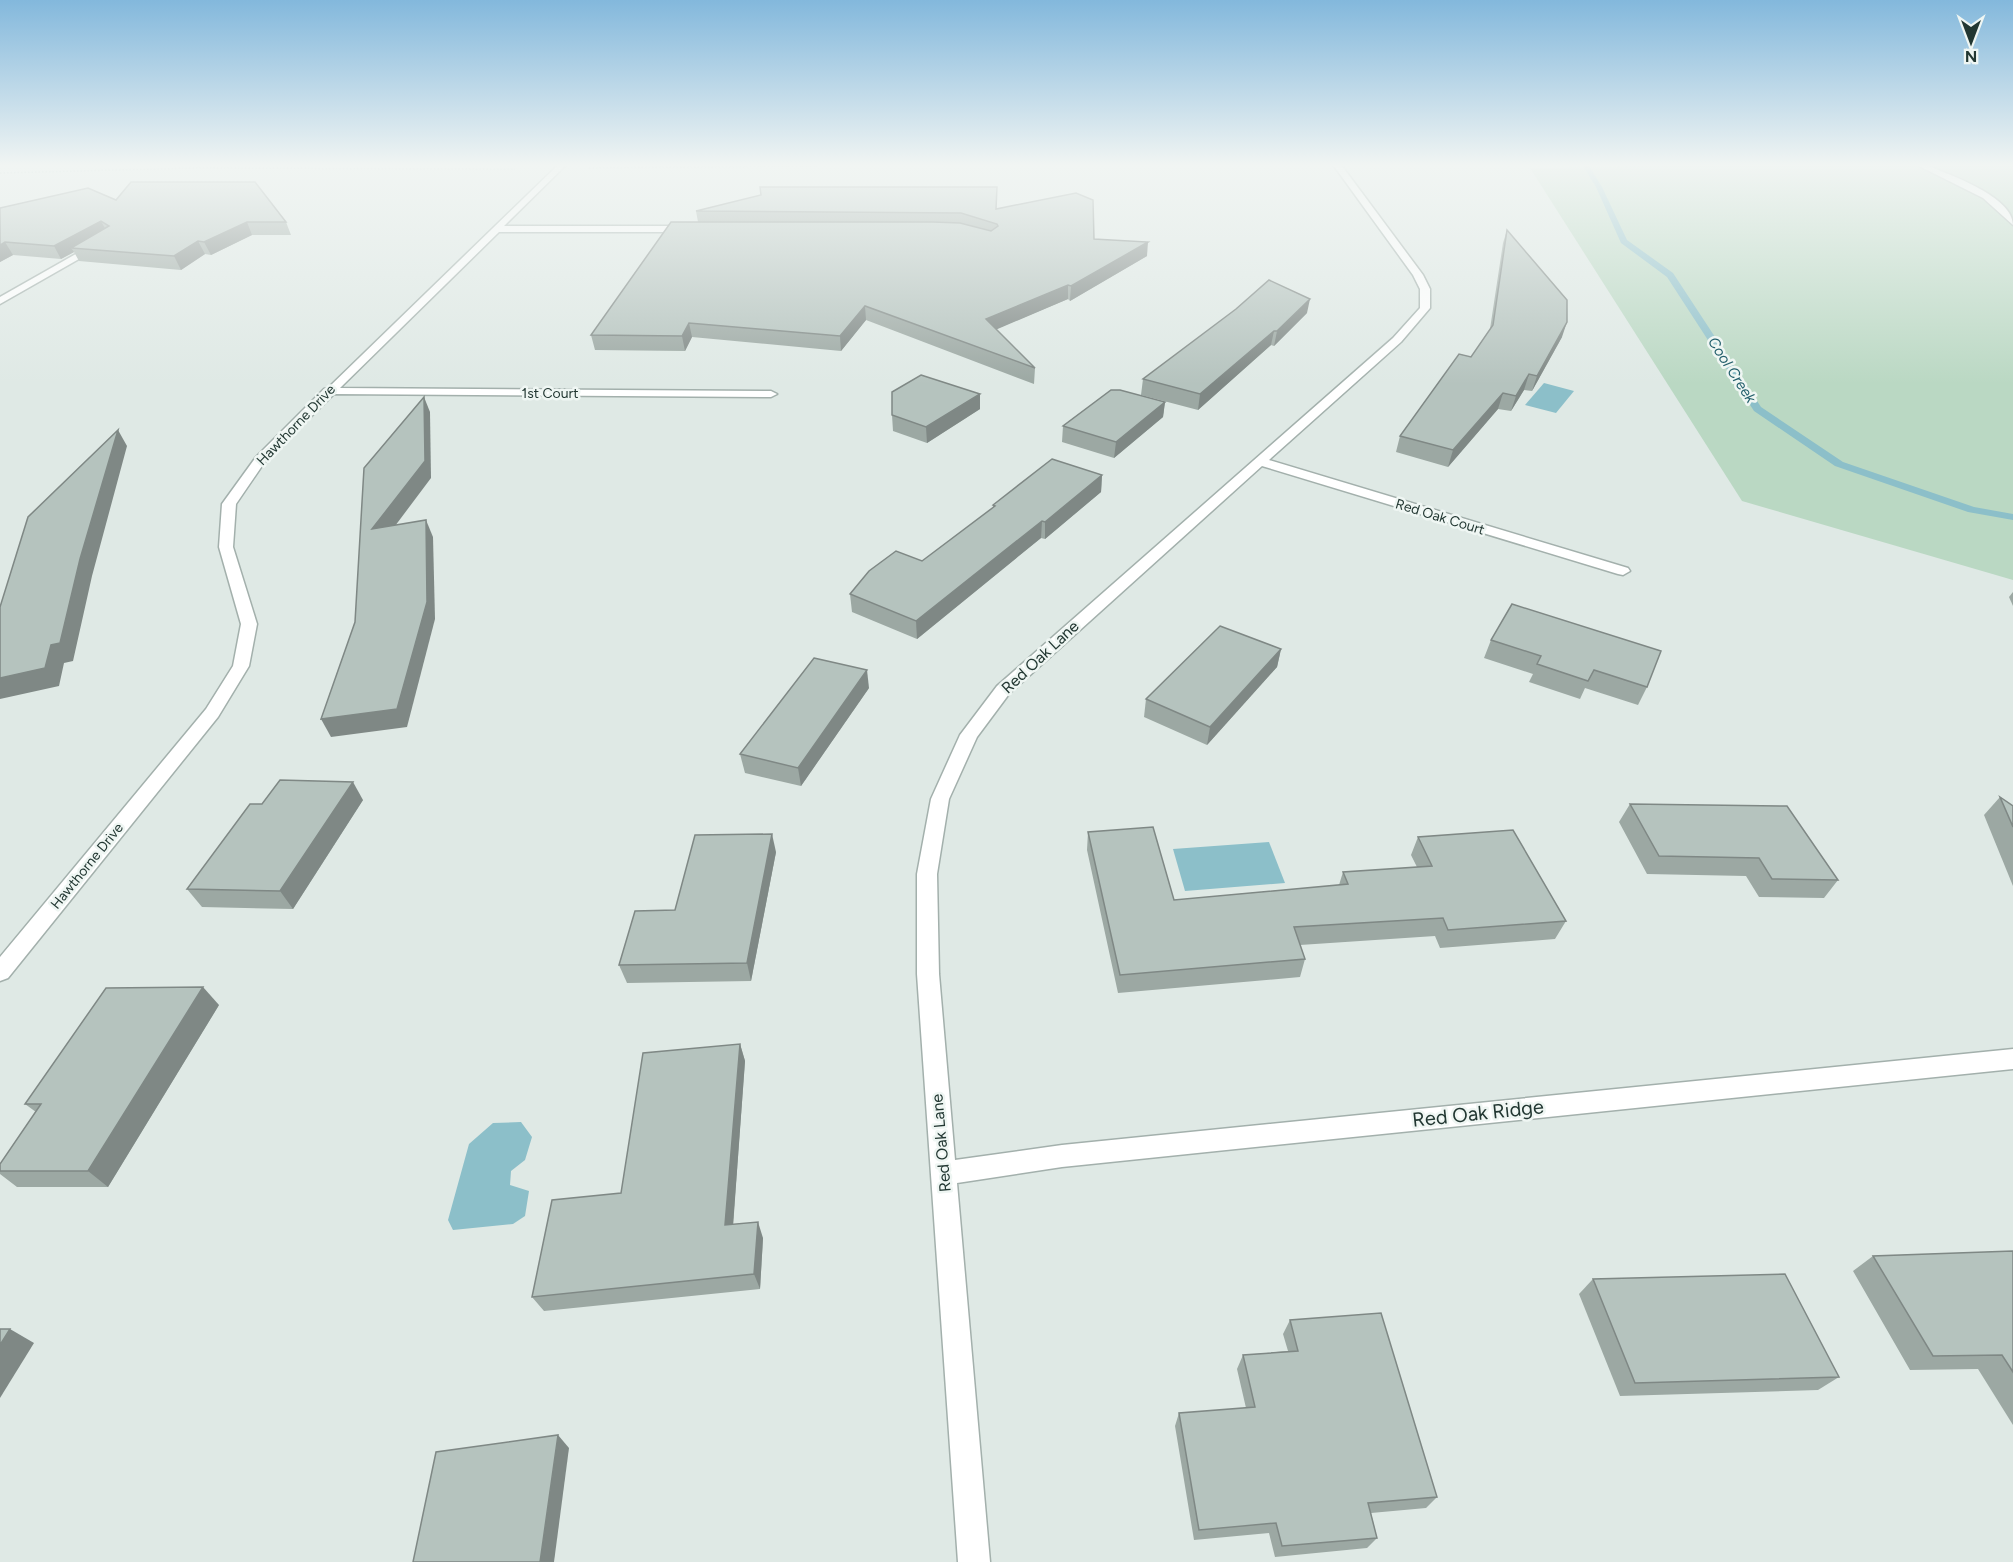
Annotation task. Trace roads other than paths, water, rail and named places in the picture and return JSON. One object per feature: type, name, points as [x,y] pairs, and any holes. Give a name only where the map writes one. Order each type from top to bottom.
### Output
[{"type":"street","points":[[0,301],[108,239]]},
{"type":"street","name":"Hawthorne Drive","points":[[0,972],[212,713],[241,666],[249,624],[226,546],[229,504],[260,460],[485,239]]},
{"type":"street","name":"Red Oak Lane","points":[[974,1562],[928,974],[927,874],[940,799],[969,735],[1003,690],[1258,461],[1397,340],[1425,308],[1425,289],[1418,275],[1391,239]]},
{"type":"street","name":"1st Court","points":[[328,391],[771,394]]},
{"type":"street","name":"Red Oak Court","points":[[1258,461],[1623,571]]},
{"type":"street","name":"Red Oak Ridge","points":[[944,1173],[1062,1156],[2013,1059]]},
{"type":"water","points":[[1544,383],[1574,391],[1556,413],[1525,405]]},
{"type":"water","points":[[1269,842],[1285,883],[1185,891],[1173,849]]},
{"type":"water","points":[[521,1122],[532,1137],[525,1160],[511,1171],[510,1185],[529,1191],[525,1216],[513,1224],[453,1230],[448,1220],[469,1144],[493,1123]]},
{"type":"waterway","name":"Cool Creek","points":[[1623,239],[1670,275],[1757,409],[1839,464],[1972,510],[2013,517]]}]
